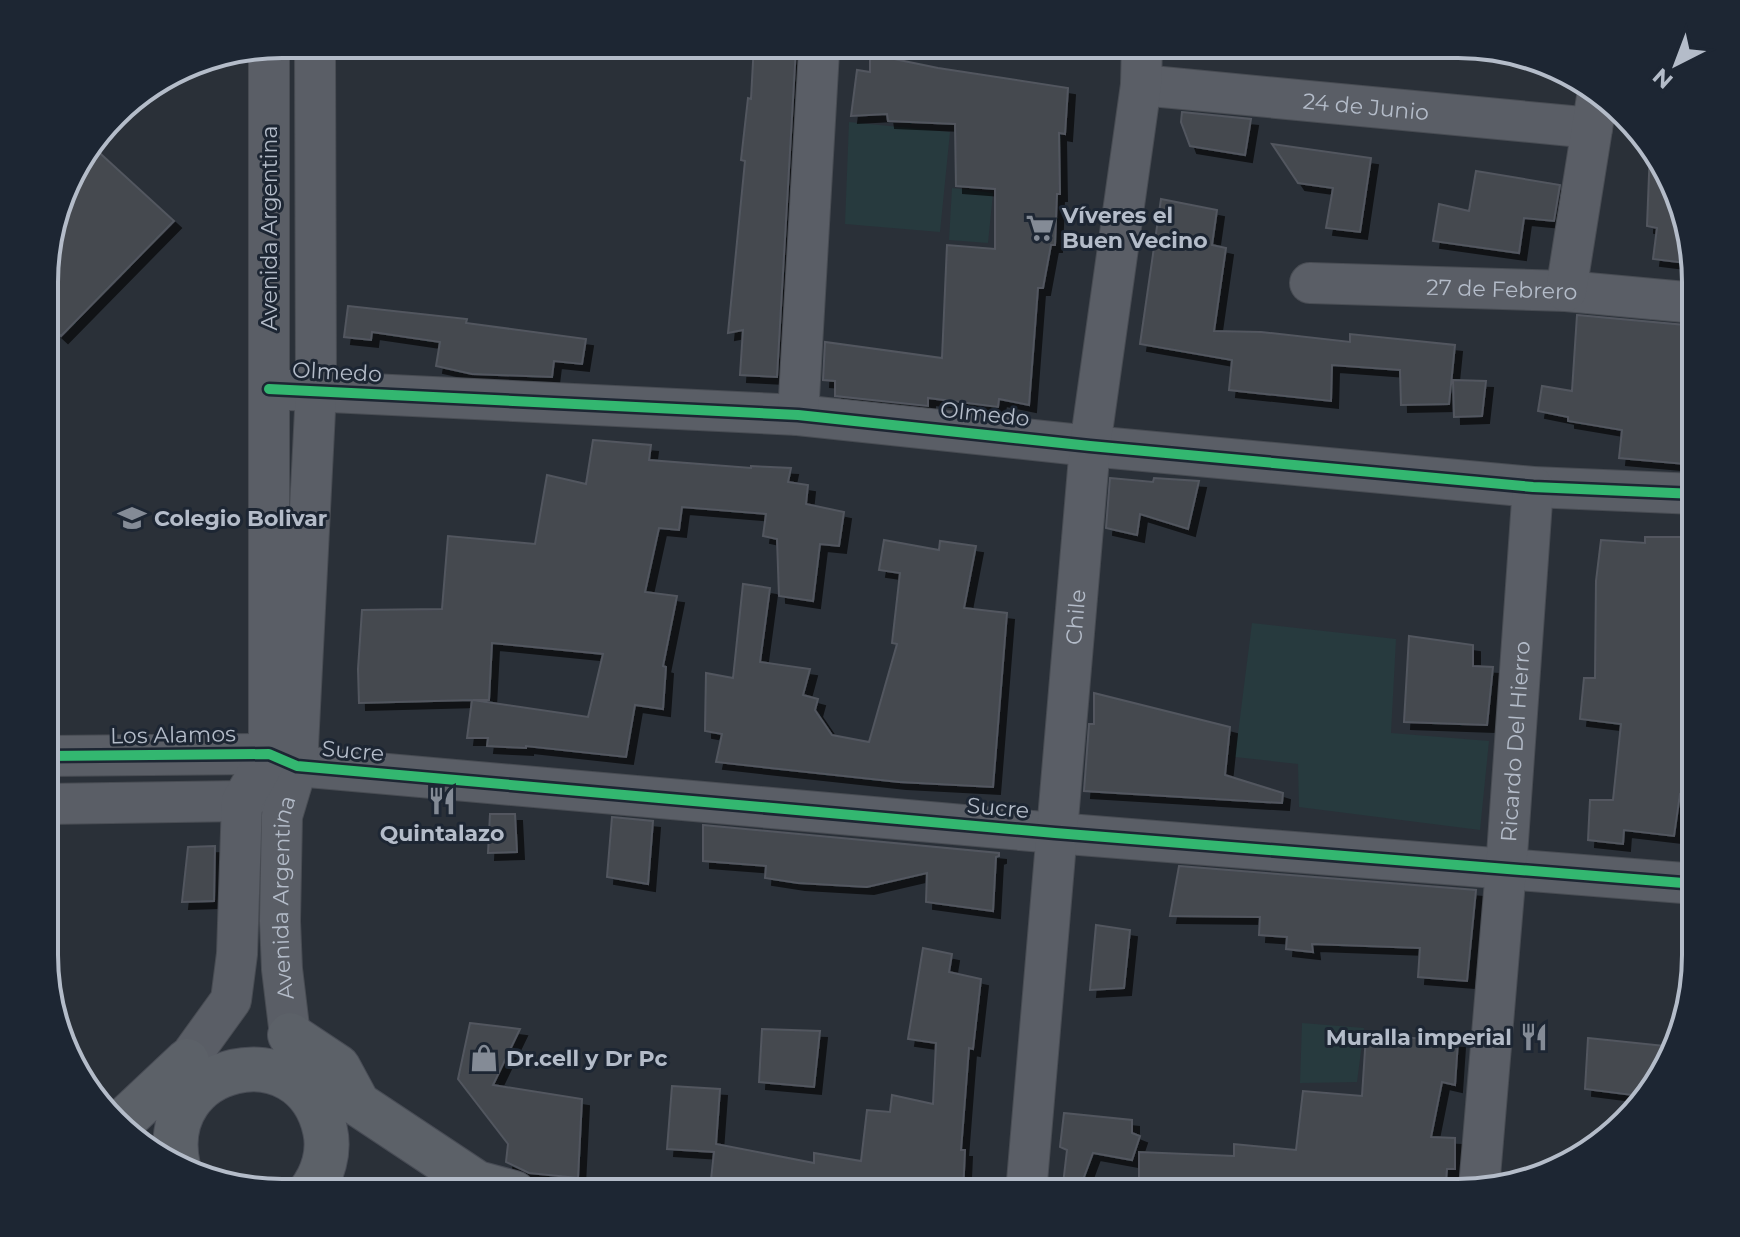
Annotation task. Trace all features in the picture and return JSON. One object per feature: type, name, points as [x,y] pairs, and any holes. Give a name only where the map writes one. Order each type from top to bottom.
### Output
[{"type":"main road","points":[[290,1035],[338,1067],[358,1104],[471,1179]]},
{"type":"main road","points":[[128,1117],[187,1061]]},
{"type":"main road","points":[[176,1152],[180,1117],[187,1102],[216,1077],[233,1070],[253,1068],[290,1079],[305,1091],[323,1120],[326,1154],[317,1179]]},
{"type":"street","name":"Avenida Argentina","points":[[283,760],[316,391],[315,58]]},
{"type":"street","points":[[798,415],[819,58]]},
{"type":"street","name":"Chile","points":[[1027,1179],[1090,446],[1135,58]]},
{"type":"street","name":"24 de Junio","points":[[1161,58],[1595,109]]},
{"type":"street","name":"Avenida Argentina","points":[[269,59],[269,389],[283,760],[280,921],[290,1035]]},
{"type":"street","points":[[1566,291],[1595,109]]},
{"type":"street","name":"27 de Febrero","points":[[1310,283],[1566,291],[1682,302]]},
{"type":"street","name":"Olmedo","points":[[269,389],[798,415],[1533,487],[1682,493]]},
{"type":"street","name":"Ricardo Del Hierro","points":[[1480,1177],[1533,487]]},
{"type":"street","name":"Los Alamos","points":[[58,756],[283,760]]},
{"type":"street","points":[[187,1061],[231,1000],[237,954],[242,801],[283,760]]},
{"type":"street","name":"Sucre","points":[[283,760],[1055,833],[1682,883]]},
{"type":"street","points":[[58,804],[242,801]]},
{"type":"green space","points":[[849,122],[950,132],[940,232],[845,224]]},
{"type":"green space","points":[[952,188],[993,193],[988,243],[949,240]]},
{"type":"green space","points":[[1252,623],[1396,639],[1391,733],[1489,741],[1480,830],[1299,807],[1298,764],[1235,757]]},
{"type":"green space","points":[[1302,1023],[1364,1028],[1357,1082],[1300,1083]]},
{"type":"building","points":[[753,58],[795,58],[777,377],[740,375],[743,330],[728,333],[745,161],[741,160],[748,98],[751,99]]},
{"type":"building","points":[[870,58],[889,58],[1068,88],[1065,134],[1059,133],[1060,194],[1057,194],[1055,245],[1051,245],[1043,288],[1038,288],[1029,405],[999,399],[998,407],[928,398],[928,406],[835,396],[835,381],[823,380],[825,342],[942,358],[947,245],[995,249],[995,189],[956,186],[955,124],[888,121],[887,114],[851,116],[857,70],[870,72]]},
{"type":"building","points":[[1182,112],[1251,119],[1245,155],[1190,146],[1181,122]]},
{"type":"building","points":[[1272,144],[1371,158],[1360,232],[1326,228],[1333,188],[1298,183]]},
{"type":"building","points":[[100,153],[174,221],[61,336],[58,333],[58,282],[62,238],[75,196]]},
{"type":"building","points":[[1649,166],[1670,210],[1681,262],[1653,259],[1657,228],[1647,226]]},
{"type":"building","points":[[1476,171],[1560,185],[1554,221],[1524,218],[1519,253],[1433,241],[1439,204],[1469,211]]},
{"type":"building","points":[[1161,199],[1217,210],[1212,245],[1226,248],[1214,331],[1261,332],[1350,342],[1350,334],[1455,345],[1449,404],[1401,405],[1400,370],[1332,365],[1331,401],[1229,390],[1232,360],[1140,344]]},
{"type":"building","points":[[348,306],[467,319],[466,323],[586,339],[582,364],[554,361],[552,377],[472,374],[436,366],[440,342],[372,332],[371,340],[344,337]]},
{"type":"building","points":[[1577,315],[1682,325],[1682,464],[1619,458],[1622,430],[1568,421],[1568,417],[1538,411],[1542,386],[1572,391]]},
{"type":"building","points":[[1453,380],[1486,381],[1482,416],[1454,417]]},
{"type":"building","points":[[593,440],[651,445],[649,460],[791,468],[788,482],[808,485],[806,504],[844,512],[839,546],[820,544],[813,601],[779,596],[777,539],[763,536],[766,514],[682,507],[679,530],[659,528],[645,592],[677,596],[663,666],[666,667],[663,709],[635,705],[626,757],[526,746],[487,746],[488,738],[467,738],[472,700],[359,703],[362,610],[442,609],[448,536],[535,544],[547,475],[586,484]],"holes":[[[492,643],[603,654],[588,717],[473,700],[489,700]]]},
{"type":"building","points":[[1110,478],[1153,482],[1154,478],[1199,481],[1188,529],[1140,514],[1137,535],[1106,528]]},
{"type":"building","points":[[1645,537],[1682,537],[1682,794],[1674,836],[1624,830],[1623,844],[1588,840],[1590,800],[1613,800],[1621,724],[1580,719],[1584,678],[1595,678],[1596,581],[1601,540],[1645,543]]},
{"type":"building","points":[[884,540],[939,550],[940,541],[976,546],[964,608],[1007,613],[993,787],[899,782],[716,762],[722,734],[705,731],[706,673],[733,678],[743,584],[770,588],[760,662],[810,669],[803,695],[818,699],[815,710],[832,735],[869,742],[897,644],[892,643],[900,573],[879,570]]},
{"type":"building","points":[[1409,636],[1473,645],[1473,666],[1493,667],[1487,725],[1404,722]]},
{"type":"building","points":[[1094,693],[1230,727],[1225,775],[1283,793],[1282,803],[1084,791],[1089,724],[1094,724]]},
{"type":"building","points":[[490,814],[515,814],[517,852],[488,853]]},
{"type":"building","points":[[612,817],[653,821],[648,884],[607,877]]},
{"type":"building","points":[[703,825],[999,853],[996,857],[993,911],[926,902],[927,873],[867,887],[765,878],[766,866],[703,861]]},
{"type":"building","points":[[215,846],[214,901],[182,902],[188,847]]},
{"type":"building","points":[[1179,866],[1476,890],[1467,981],[1418,977],[1420,948],[1312,944],[1313,952],[1286,949],[1287,937],[1259,935],[1260,917],[1170,916]]},
{"type":"building","points":[[1096,925],[1130,930],[1124,988],[1090,990]]},
{"type":"building","points":[[923,948],[952,954],[949,972],[981,979],[973,1049],[969,1048],[961,1150],[965,1150],[964,1179],[711,1179],[714,1152],[667,1149],[672,1086],[720,1089],[716,1144],[814,1163],[814,1153],[861,1161],[867,1110],[890,1112],[892,1095],[933,1104],[936,1043],[908,1039]]},
{"type":"building","points":[[470,1023],[520,1029],[493,1085],[582,1099],[578,1178],[529,1173],[506,1162],[508,1144],[458,1079]]},
{"type":"building","points":[[762,1029],[820,1031],[814,1087],[759,1082]]},
{"type":"building","points":[[1366,1035],[1458,1041],[1455,1085],[1442,1082],[1431,1137],[1455,1138],[1455,1169],[1447,1169],[1446,1179],[1139,1179],[1139,1152],[1234,1156],[1234,1144],[1296,1150],[1303,1091],[1362,1096]]},
{"type":"building","points":[[1588,1038],[1662,1046],[1633,1095],[1585,1089]]},
{"type":"building","points":[[1064,1113],[1132,1120],[1132,1133],[1140,1136],[1132,1160],[1093,1153],[1083,1179],[1064,1179],[1067,1150],[1060,1147]]},
{"type":"cycle path","points":[[269,389],[798,415],[1533,487],[1682,493]]},
{"type":"cycle path","points":[[58,756],[269,754],[297,766],[1055,833],[1682,883]]},
{"type":"place","name":"Víveres el Buen Vecino","points":[[1040,228]]},
{"type":"place","name":"Colegio Bolivar","points":[[132,518]]},
{"type":"place","name":"Quintalazo","points":[[442,801]]},
{"type":"place","name":"Muralla imperial","points":[[1534,1037]]},
{"type":"place","name":"Dr.cell y Dr Pc","points":[[484,1058]]}]
